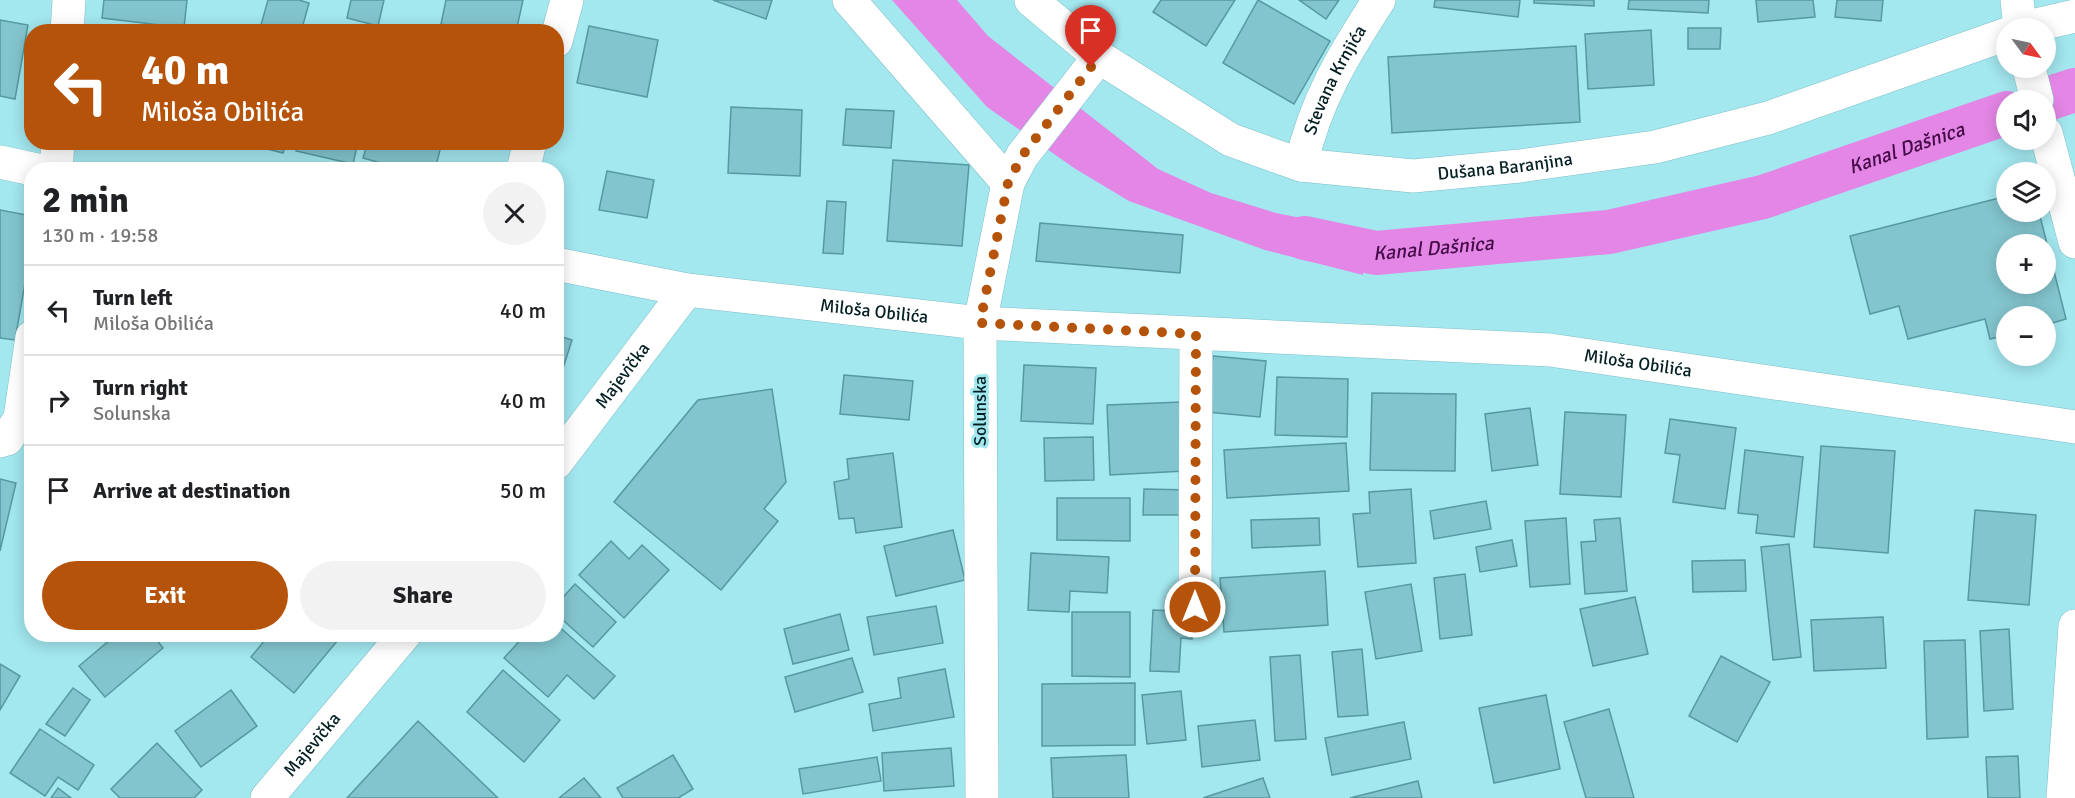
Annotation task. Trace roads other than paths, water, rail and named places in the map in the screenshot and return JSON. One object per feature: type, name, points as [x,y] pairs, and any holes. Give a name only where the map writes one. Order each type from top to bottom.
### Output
[{"type":"street","points":[[68,24],[69,0]]},
{"type":"street","points":[[561,24],[567,0]]},
{"type":"street","points":[[849,0],[1015,170]]},
{"type":"street","name":"Dušana Baranjina","points":[[1031,0],[1091,67],[1231,140],[1301,165],[1413,176],[1520,166],[1655,147],[1768,118],[1996,38]]},
{"type":"street","name":"Stevana Krnjića","points":[[1301,165],[1314,117],[1346,50],[1380,0]]},
{"type":"street","points":[[2017,0],[2020,18]]},
{"type":"street","points":[[2056,20],[2075,16]]},
{"type":"street","name":"Solunska","points":[[982,798],[980,323],[1015,170],[1091,67]]},
{"type":"street","points":[[2057,156],[2075,242]]},
{"type":"street","points":[[0,162],[24,167]]},
{"type":"street","name":"Miloša Obilića","points":[[564,266],[687,290],[980,323],[1550,350],[2075,427]]},
{"type":"street","name":"Majevička","points":[[564,452],[687,290]]},
{"type":"street","points":[[1195,607],[1196,334]]},
{"type":"street","points":[[0,441],[7,439],[20,418],[24,391]]},
{"type":"street","points":[[2063,798],[2075,626]]},
{"type":"street","name":"Majevička","points":[[267,798],[398,642]]},
{"type":"waterway","name":"Kanal Dašnica","points":[[2056,96],[2075,90]]},
{"type":"waterway","name":"Kanal Dašnica","points":[[1305,238],[1376,253],[1609,232],[1763,197],[1996,117]]}]
